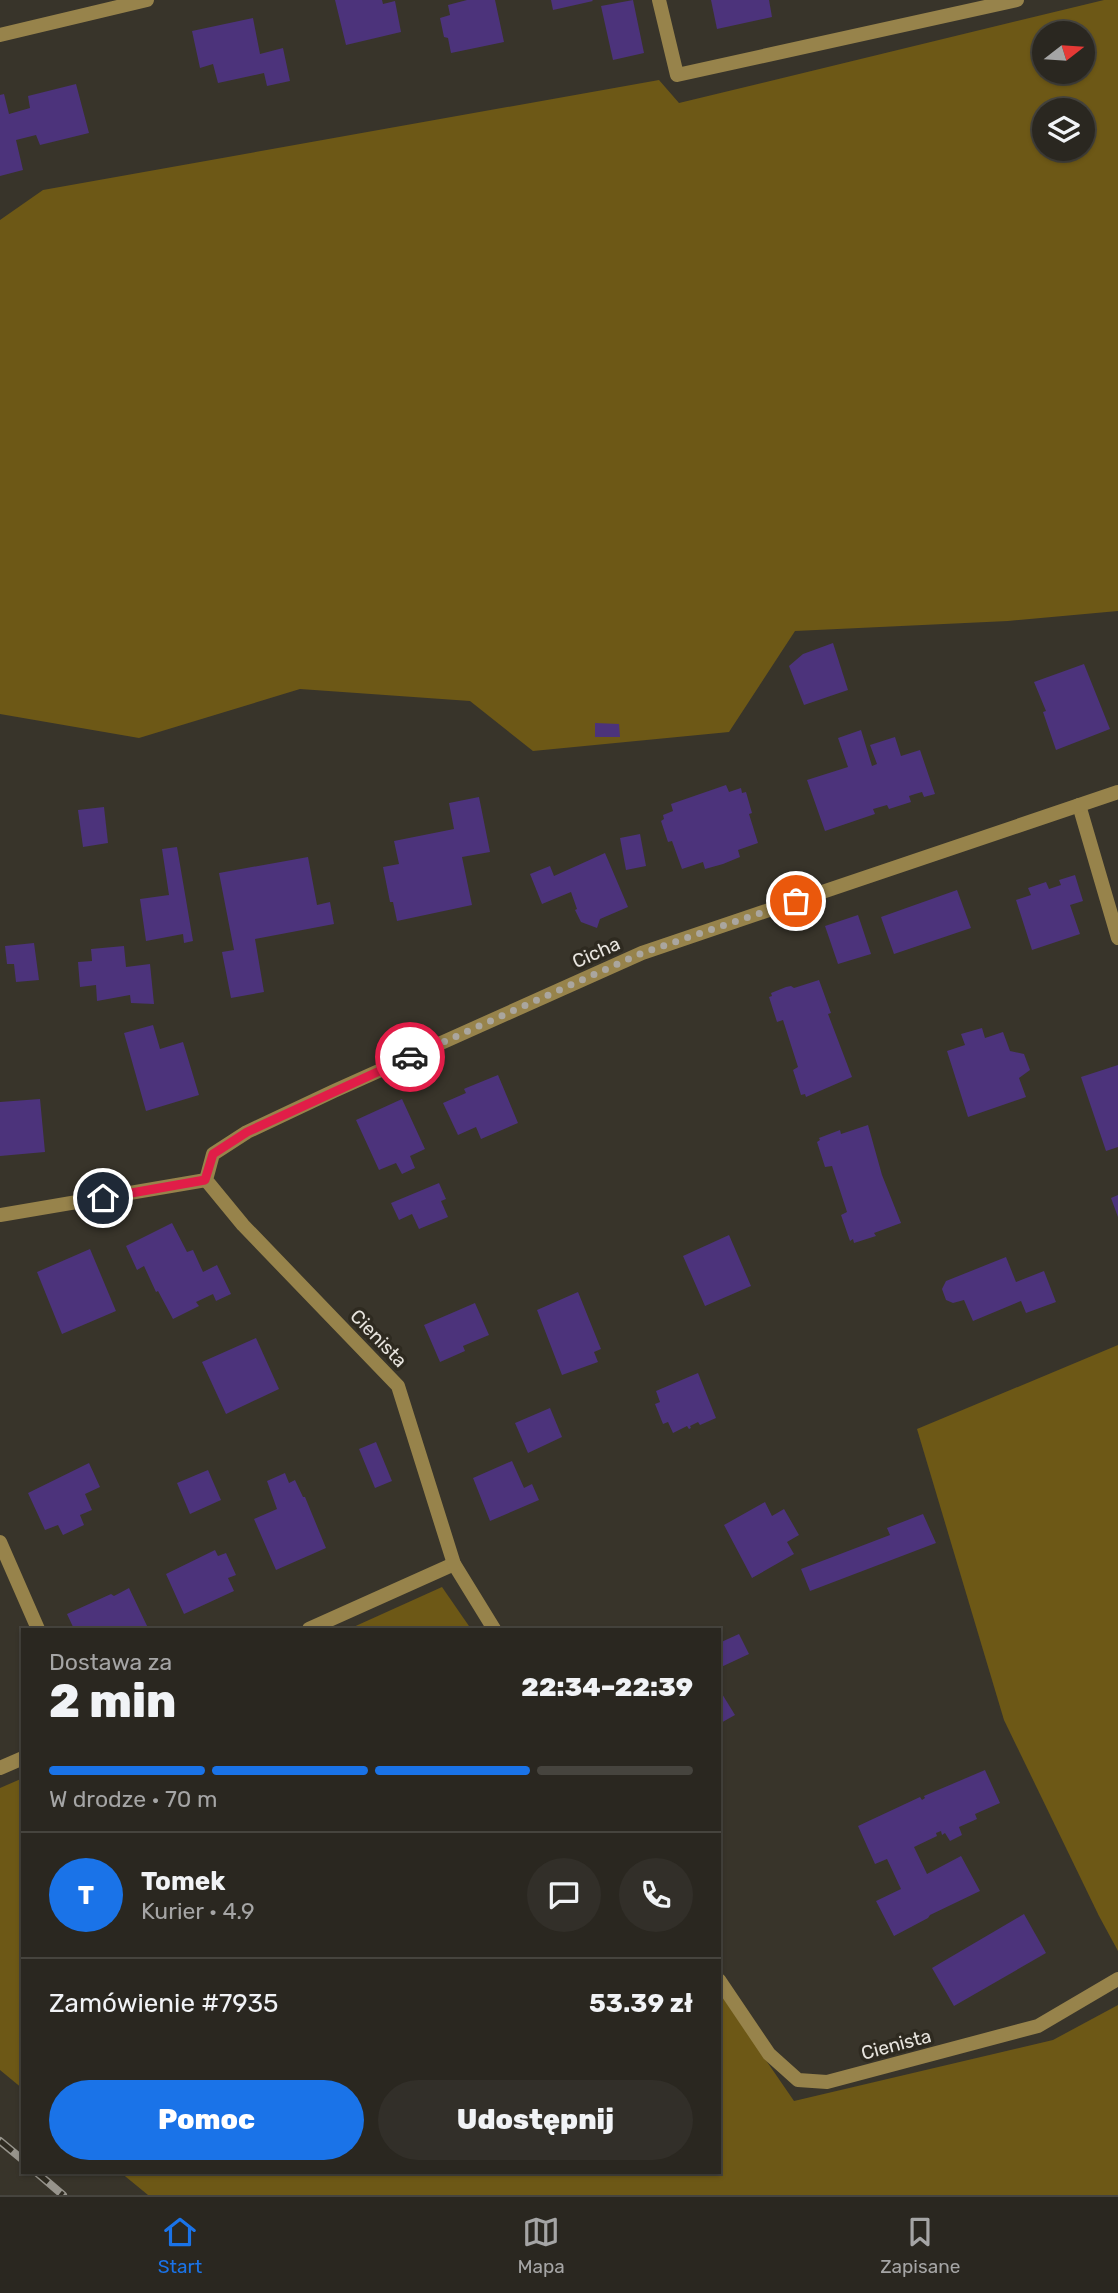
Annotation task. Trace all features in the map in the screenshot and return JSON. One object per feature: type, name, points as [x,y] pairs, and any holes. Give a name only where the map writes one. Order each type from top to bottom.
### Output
[{"type":"street","points":[[0,35],[147,0]]},
{"type":"street","points":[[659,0],[677,75],[1017,0]]},
{"type":"street","name":"Cicha","points":[[205,1180],[213,1154],[247,1132],[642,953],[1118,792]]},
{"type":"street","points":[[1079,805],[1118,938]]},
{"type":"street","points":[[0,1215],[205,1180]]},
{"type":"street","name":"Cienista","points":[[205,1180],[243,1225],[398,1386],[454,1564],[493,1628]]},
{"type":"street","points":[[0,1542],[38,1628]]},
{"type":"street","points":[[312,1628],[454,1564]]},
{"type":"street","points":[[0,1768],[21,1759]]},
{"type":"street","name":"Cienista","points":[[721,1983],[769,2054],[798,2080],[827,2082],[1038,2026],[1118,1979]]},
{"type":"shaded area","points":[[1104,0],[1118,0],[1118,611],[1008,621],[795,631],[729,732],[533,751],[470,701],[300,689],[139,738],[0,714],[0,220],[43,190],[659,80],[679,103]]},
{"type":"shaded area","points":[[1118,1345],[1118,1951],[1004,1720],[917,1429]]},
{"type":"shaded area","points":[[442,1587],[470,1628],[351,1628]]},
{"type":"shaded area","points":[[21,1779],[21,2087],[0,2070],[0,1788]]},
{"type":"shaded area","points":[[721,1995],[794,2101],[1053,2040],[1118,2005],[1118,2195],[148,2195],[122,2174],[721,2174]]},
{"type":"building","points":[[335,0],[382,0],[383,4],[395,1],[401,32],[346,45]]},
{"type":"building","points":[[467,0],[495,0],[504,42],[451,53],[440,18],[450,15],[448,5]]},
{"type":"building","points":[[551,0],[592,0],[593,1],[553,10]]},
{"type":"building","points":[[633,0],[644,53],[613,60],[601,6]]},
{"type":"building","points":[[711,0],[769,0],[772,17],[717,29]]},
{"type":"building","points":[[253,18],[260,54],[283,48],[290,81],[267,86],[264,73],[218,83],[213,64],[200,68],[192,31]]},
{"type":"building","points":[[76,84],[89,133],[40,145],[36,135],[16,140],[23,170],[0,176],[0,95],[4,94],[9,114],[30,108],[28,96]]},
{"type":"building","points":[[833,643],[848,690],[804,705],[789,666],[803,654]]},
{"type":"building","points":[[1084,664],[1110,729],[1056,750],[1043,712],[1046,711],[1034,682]]},
{"type":"building","points":[[595,723],[619,724],[620,737],[595,737]]},
{"type":"building","points":[[861,730],[872,766],[877,764],[870,745],[895,737],[901,756],[920,750],[935,794],[924,797],[922,792],[909,796],[911,802],[889,809],[887,805],[873,809],[875,814],[825,831],[807,780],[848,767],[838,738]]},
{"type":"building","points":[[726,785],[729,792],[741,788],[742,793],[746,792],[752,813],[749,814],[758,843],[738,850],[740,857],[723,864],[705,869],[703,862],[682,869],[672,841],[668,842],[661,821],[664,819],[663,815],[673,811],[671,804]]},
{"type":"building","points":[[479,797],[490,852],[462,857],[472,905],[397,921],[383,867],[399,864],[394,841],[454,829],[449,803]]},
{"type":"building","points":[[104,807],[108,843],[83,847],[78,810]]},
{"type":"building","points":[[640,834],[646,866],[626,870],[620,838]]},
{"type":"building","points":[[177,847],[193,941],[184,943],[183,934],[146,941],[140,899],[169,895],[162,849]]},
{"type":"building","points":[[605,853],[628,907],[600,919],[597,928],[581,922],[571,892],[542,904],[530,874],[550,866],[554,876]]},
{"type":"building","points":[[308,857],[317,905],[330,902],[334,924],[255,939],[264,992],[231,998],[222,952],[234,950],[219,873]]},
{"type":"building","points":[[1075,875],[1083,901],[1070,905],[1080,934],[1032,950],[1016,900],[1031,895],[1028,888],[1046,882],[1049,889],[1061,885],[1059,880]]},
{"type":"building","points":[[957,890],[971,928],[894,954],[881,917]]},
{"type":"building","points":[[858,915],[871,954],[838,964],[825,926]]},
{"type":"building","points":[[34,943],[39,980],[16,982],[14,964],[7,964],[5,946]]},
{"type":"building","points":[[124,946],[126,967],[150,964],[154,1004],[131,1003],[130,995],[97,1001],[96,985],[80,987],[78,962],[92,961],[91,949]]},
{"type":"building","points":[[819,980],[831,1013],[828,1014],[852,1077],[806,1097],[805,1094],[801,1095],[793,1070],[798,1067],[783,1020],[777,1022],[769,997],[772,996],[771,993],[786,987],[794,988]]},
{"type":"building","points":[[153,1025],[160,1049],[183,1042],[199,1095],[146,1111],[124,1033]]},
{"type":"building","points":[[982,1028],[985,1038],[1003,1032],[1010,1051],[1024,1054],[1030,1070],[1019,1078],[1026,1097],[968,1117],[947,1051],[965,1045],[961,1034]]},
{"type":"building","points":[[1118,1065],[1118,1147],[1106,1151],[1081,1077]]},
{"type":"building","points":[[498,1075],[518,1123],[481,1139],[476,1127],[458,1135],[443,1103],[466,1093],[464,1089]]},
{"type":"building","points":[[40,1099],[45,1152],[0,1156],[0,1102]]},
{"type":"building","points":[[402,1099],[425,1149],[410,1156],[415,1168],[402,1174],[396,1163],[379,1170],[356,1120]]},
{"type":"building","points":[[868,1125],[882,1175],[901,1223],[874,1233],[876,1236],[854,1243],[853,1239],[850,1241],[841,1215],[847,1212],[832,1166],[825,1167],[817,1142],[819,1138],[840,1130],[841,1134]]},
{"type":"building","points":[[439,1183],[446,1199],[441,1201],[448,1217],[419,1229],[412,1214],[399,1220],[391,1203]]},
{"type":"building","points":[[1118,1195],[1118,1217],[1111,1198]]},
{"type":"building","points":[[172,1223],[187,1252],[193,1250],[203,1272],[217,1265],[231,1294],[216,1301],[213,1294],[196,1302],[199,1306],[173,1319],[144,1266],[137,1270],[126,1246]]},
{"type":"building","points":[[729,1235],[751,1286],[705,1306],[683,1256]]},
{"type":"building","points":[[90,1249],[116,1311],[62,1334],[37,1272]]},
{"type":"building","points":[[1006,1257],[1016,1282],[1044,1271],[1056,1302],[1026,1313],[1021,1301],[973,1321],[964,1300],[953,1303],[946,1300],[942,1289],[946,1281]]},
{"type":"building","points":[[578,1292],[601,1349],[594,1352],[598,1362],[562,1375],[537,1310]]},
{"type":"building","points":[[475,1303],[489,1335],[463,1346],[465,1351],[440,1362],[424,1325]]},
{"type":"building","points":[[256,1338],[279,1389],[226,1414],[202,1362]]},
{"type":"building","points":[[698,1373],[716,1418],[700,1425],[698,1422],[689,1429],[687,1426],[673,1433],[668,1422],[663,1424],[655,1404],[660,1402],[656,1391]]},
{"type":"building","points":[[550,1408],[562,1437],[528,1453],[515,1423]]},
{"type":"building","points":[[376,1442],[392,1481],[375,1488],[359,1449]]},
{"type":"building","points":[[512,1461],[524,1488],[532,1484],[539,1500],[490,1521],[473,1478]]},
{"type":"building","points":[[89,1463],[100,1487],[85,1494],[92,1510],[80,1515],[84,1525],[63,1535],[58,1525],[45,1530],[28,1493]]},
{"type":"building","points":[[208,1470],[221,1500],[190,1514],[177,1483]]},
{"type":"building","points":[[285,1473],[289,1483],[295,1480],[305,1497],[326,1548],[276,1570],[254,1519],[277,1509],[267,1481]]},
{"type":"building","points":[[765,1502],[772,1516],[784,1509],[799,1535],[787,1542],[794,1554],[752,1578],[724,1525]]},
{"type":"building","points":[[923,1514],[936,1543],[810,1591],[801,1569],[890,1535],[887,1528]]},
{"type":"building","points":[[215,1550],[218,1556],[226,1553],[236,1575],[228,1578],[234,1591],[184,1614],[166,1574]]},
{"type":"building","points":[[129,1588],[148,1628],[74,1628],[67,1614],[111,1594],[114,1596]]},
{"type":"building","points":[[739,1634],[749,1654],[721,1667],[721,1642]]},
{"type":"building","points":[[721,1692],[735,1715],[721,1723]]},
{"type":"building","points":[[985,1770],[1000,1803],[975,1814],[977,1819],[959,1827],[962,1835],[950,1841],[941,1831],[936,1833],[937,1836],[914,1847],[927,1874],[961,1856],[980,1891],[894,1936],[876,1901],[901,1889],[887,1859],[875,1864],[858,1826]]},
{"type":"building","points":[[1024,1914],[1046,1953],[954,2006],[932,1968]]},
{"type":"railway","points":[[0,2141],[21,2158]]},
{"type":"railway","points":[[38,2174],[63,2195]]},
{"type":"way so far","points":[[410,1057],[642,953],[796,901]]},
{"type":"route","points":[[103,1198],[205,1180],[213,1154],[247,1132],[410,1057]]}]
